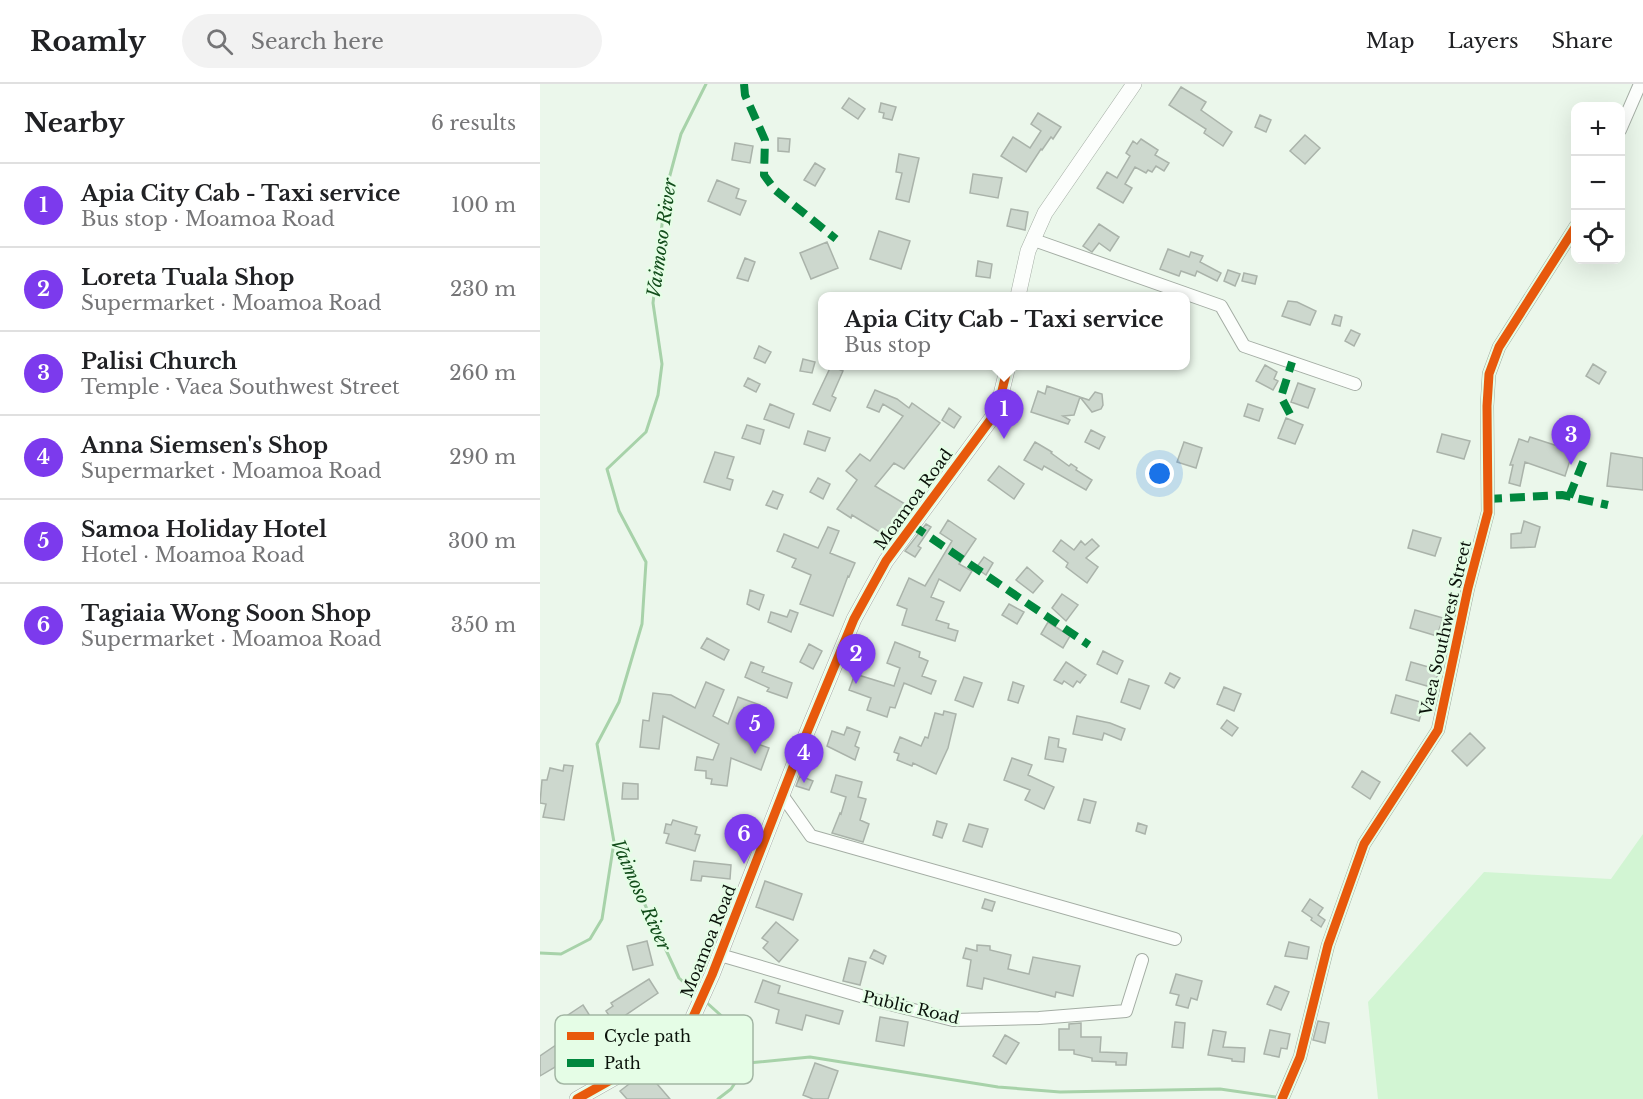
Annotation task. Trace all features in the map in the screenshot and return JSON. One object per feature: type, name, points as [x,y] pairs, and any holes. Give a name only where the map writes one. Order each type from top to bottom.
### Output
[{"type":"street","points":[[1019,292],[1023,269],[1045,213],[1134,84]]},
{"type":"street","points":[[1625,118],[1640,84]]},
{"type":"street","name":"Vaea Southwest Street","points":[[1282,1099],[1300,1057],[1328,945],[1364,844],[1438,730],[1468,588],[1488,512],[1489,374],[1499,347],[1571,232]]},
{"type":"street","points":[[1034,240],[1181,292]]},
{"type":"street","points":[[1190,295],[1221,306],[1244,346],[1355,384]]},
{"type":"street","name":"Moamoa Road","points":[[694,1015],[854,619],[886,561],[997,411],[1007,370]]},
{"type":"street","points":[[782,795],[811,836],[1175,939]]},
{"type":"street","name":"Public Road","points":[[720,955],[878,1001],[953,1020],[1039,1018],[1126,1011],[1142,960]]},
{"type":"street","name":"Moamoa Road","points":[[577,1099],[604,1084]]},
{"type":"green space","points":[[1643,834],[1643,1099],[1378,1099],[1368,1002],[1484,872],[1611,879]]},
{"type":"building","points":[[1181,87],[1206,102],[1201,110],[1232,132],[1223,146],[1204,133],[1206,129],[1169,105]]},
{"type":"building","points":[[849,98],[865,109],[858,119],[842,108]]},
{"type":"building","points":[[881,103],[896,107],[892,120],[883,118],[884,113],[879,112]]},
{"type":"building","points":[[1038,113],[1061,127],[1053,139],[1051,137],[1041,149],[1026,172],[1001,156],[1013,137],[1030,148],[1041,131],[1031,124]]},
{"type":"building","points":[[1260,115],[1271,120],[1266,132],[1255,127]]},
{"type":"building","points":[[1305,135],[1320,148],[1305,164],[1290,151]]},
{"type":"building","points":[[778,138],[790,139],[789,152],[778,151]]},
{"type":"building","points":[[1141,139],[1158,150],[1155,155],[1169,163],[1164,171],[1156,166],[1152,172],[1148,170],[1146,173],[1135,167],[1125,184],[1132,188],[1123,203],[1097,188],[1107,172],[1117,178],[1130,156],[1126,153],[1133,141],[1137,144]]},
{"type":"building","points":[[735,143],[753,146],[750,163],[732,160]]},
{"type":"building","points":[[899,154],[919,158],[909,202],[896,199],[902,173],[896,172]]},
{"type":"building","points":[[815,163],[825,169],[815,186],[804,180]]},
{"type":"building","points":[[973,174],[1002,178],[998,198],[970,193]]},
{"type":"building","points":[[717,180],[739,189],[736,198],[746,201],[740,215],[708,201]]},
{"type":"building","points":[[1011,209],[1028,212],[1025,230],[1007,226]]},
{"type":"building","points":[[1099,224],[1119,237],[1110,251],[1099,243],[1092,252],[1083,246]]},
{"type":"building","points":[[879,231],[910,241],[901,269],[870,259]]},
{"type":"building","points":[[827,242],[838,268],[811,279],[800,253]]},
{"type":"building","points":[[1168,249],[1189,257],[1191,252],[1203,256],[1200,262],[1221,273],[1217,281],[1197,271],[1195,276],[1181,271],[1179,276],[1160,269]]},
{"type":"building","points":[[745,258],[755,262],[748,281],[737,278]]},
{"type":"building","points":[[978,261],[992,264],[990,278],[976,276]]},
{"type":"building","points":[[1228,270],[1240,274],[1235,286],[1224,281]]},
{"type":"building","points":[[1244,273],[1257,276],[1255,284],[1242,281]]},
{"type":"building","points":[[1288,301],[1297,302],[1316,311],[1310,325],[1282,316]]},
{"type":"building","points":[[1335,315],[1342,317],[1340,326],[1332,324]]},
{"type":"building","points":[[1351,330],[1360,334],[1354,346],[1345,341]]},
{"type":"building","points":[[759,346],[771,352],[765,363],[754,358]]},
{"type":"building","points":[[803,359],[815,362],[812,373],[800,371]]},
{"type":"building","points":[[1593,364],[1606,372],[1599,384],[1586,376]]},
{"type":"building","points":[[1265,365],[1277,372],[1274,379],[1278,381],[1273,390],[1256,381]]},
{"type":"building","points":[[829,370],[843,371],[832,396],[836,398],[830,411],[813,404]]},
{"type":"building","points":[[748,378],[760,384],[756,392],[744,386]]},
{"type":"building","points":[[1298,383],[1315,389],[1308,408],[1291,402]]},
{"type":"building","points":[[1047,386],[1080,397],[1074,415],[1063,416],[1070,420],[1068,424],[1031,412],[1038,391],[1045,394]]},
{"type":"building","points":[[875,390],[897,399],[909,408],[912,403],[940,423],[904,469],[894,463],[875,486],[905,504],[886,536],[852,515],[851,518],[837,509],[857,480],[846,471],[860,454],[870,461],[903,416],[883,404],[879,412],[867,407]]},
{"type":"building","points":[[1095,392],[1102,394],[1103,405],[1101,409],[1092,412],[1080,397],[1089,400]]},
{"type":"building","points":[[770,404],[794,414],[789,428],[764,419]]},
{"type":"building","points":[[1248,404],[1263,409],[1259,421],[1244,416]]},
{"type":"building","points":[[949,408],[961,417],[954,428],[942,420]]},
{"type":"building","points":[[1286,418],[1303,425],[1295,444],[1278,438]]},
{"type":"building","points":[[747,425],[764,430],[760,444],[742,438]]},
{"type":"building","points":[[1091,430],[1105,437],[1099,449],[1085,442]]},
{"type":"building","points":[[808,431],[830,438],[825,451],[804,444]]},
{"type":"building","points":[[1442,434],[1470,441],[1464,459],[1437,452]]},
{"type":"building","points":[[1530,437],[1573,451],[1565,476],[1525,462],[1520,486],[1509,483],[1513,465],[1510,465],[1519,439],[1528,442]]},
{"type":"building","points":[[1035,442],[1092,480],[1086,490],[1044,466],[1042,470],[1024,460]]},
{"type":"building","points":[[1184,442],[1202,448],[1196,468],[1177,462]]},
{"type":"building","points":[[715,452],[734,457],[727,478],[733,480],[730,490],[704,482]]},
{"type":"building","points":[[1611,453],[1643,458],[1643,490],[1607,486]]},
{"type":"building","points":[[999,466],[1024,484],[1014,499],[988,480]]},
{"type":"building","points":[[818,478],[830,484],[823,499],[810,492]]},
{"type":"building","points":[[773,491],[783,495],[777,509],[766,505]]},
{"type":"building","points":[[948,520],[976,539],[959,564],[972,571],[960,591],[939,579],[931,597],[944,602],[936,620],[949,624],[948,628],[958,631],[955,641],[902,625],[907,609],[897,605],[909,578],[925,586],[952,541],[940,533]]},
{"type":"building","points":[[1524,521],[1540,527],[1535,547],[1511,548],[1511,534],[1521,533]]},
{"type":"building","points":[[926,524],[931,527],[918,546],[921,548],[915,557],[905,551]]},
{"type":"building","points":[[828,527],[839,531],[830,553],[855,563],[833,616],[800,604],[811,575],[792,567],[796,559],[777,551],[784,534],[818,548]]},
{"type":"building","points":[[1413,530],[1441,538],[1435,556],[1408,548]]},
{"type":"building","points":[[1092,539],[1099,546],[1086,558],[1098,567],[1087,583],[1066,567],[1068,563],[1053,551],[1061,540],[1074,550],[1081,541],[1085,545]]},
{"type":"building","points":[[984,557],[993,563],[986,575],[976,568]]},
{"type":"building","points":[[1027,567],[1043,581],[1033,593],[1016,580]]},
{"type":"building","points":[[750,590],[764,595],[759,610],[747,604]]},
{"type":"building","points":[[1062,594],[1078,605],[1066,621],[1052,608]]},
{"type":"building","points":[[1009,604],[1024,612],[1017,624],[1002,615]]},
{"type":"building","points":[[790,610],[798,613],[791,632],[768,622],[771,612],[787,617]]},
{"type":"building","points":[[1415,610],[1443,618],[1437,636],[1410,628]]},
{"type":"building","points":[[1048,622],[1070,636],[1063,648],[1041,634]]},
{"type":"building","points":[[707,638],[729,650],[724,660],[701,648]]},
{"type":"building","points":[[895,642],[920,652],[919,657],[928,661],[922,676],[936,681],[931,694],[904,683],[895,708],[890,707],[887,717],[867,710],[871,698],[849,690],[855,674],[894,686],[900,668],[887,663]]},
{"type":"building","points":[[809,644],[822,651],[813,669],[800,662]]},
{"type":"building","points":[[1103,651],[1123,661],[1117,674],[1097,664]]},
{"type":"building","points":[[751,662],[764,667],[762,672],[792,683],[787,698],[767,691],[769,688],[745,677]]},
{"type":"building","points":[[1066,662],[1086,675],[1080,683],[1077,681],[1073,687],[1064,681],[1062,684],[1054,680]]},
{"type":"building","points":[[1411,662],[1439,670],[1434,688],[1406,680]]},
{"type":"building","points":[[1170,673],[1180,678],[1174,688],[1165,683]]},
{"type":"building","points":[[964,677],[982,683],[973,707],[955,700]]},
{"type":"building","points":[[1129,679],[1149,686],[1140,709],[1121,702]]},
{"type":"building","points":[[706,682],[724,690],[713,716],[728,724],[738,697],[760,705],[747,740],[769,748],[761,770],[731,758],[727,786],[711,784],[712,779],[706,778],[706,771],[695,770],[697,757],[713,760],[719,744],[663,716],[659,749],[640,747],[643,720],[649,721],[653,693],[671,695],[695,708]]},
{"type":"building","points":[[1013,682],[1024,686],[1018,703],[1008,700]]},
{"type":"building","points":[[1224,687],[1241,694],[1234,711],[1217,704]]},
{"type":"building","points":[[1396,695],[1424,703],[1419,721],[1391,713]]},
{"type":"building","points":[[944,711],[956,714],[948,748],[936,774],[913,763],[912,766],[897,760],[899,754],[894,752],[900,737],[921,746],[925,737],[928,738],[935,713],[943,715]]},
{"type":"building","points":[[1077,716],[1110,723],[1125,729],[1121,740],[1104,733],[1102,740],[1073,734]]},
{"type":"building","points":[[1227,720],[1238,728],[1232,736],[1221,728]]},
{"type":"building","points":[[847,727],[860,732],[855,746],[859,748],[855,760],[827,746],[832,731],[844,735]]},
{"type":"building","points":[[1470,733],[1485,748],[1467,766],[1452,751]]},
{"type":"building","points":[[1049,737],[1059,739],[1058,747],[1066,749],[1063,762],[1045,759]]},
{"type":"building","points":[[1012,758],[1032,765],[1028,775],[1054,787],[1044,809],[1025,800],[1030,790],[1004,780]]},
{"type":"building","points":[[564,765],[573,766],[564,820],[543,817],[546,804],[540,803],[542,780],[547,780],[550,768],[563,771]]},
{"type":"building","points":[[1362,771],[1380,782],[1370,799],[1352,787]]},
{"type":"building","points":[[836,775],[862,782],[858,797],[866,799],[860,820],[869,824],[863,842],[832,833],[846,797],[831,792]]},
{"type":"building","points":[[800,776],[813,781],[809,790],[796,786]]},
{"type":"building","points":[[623,783],[638,784],[638,799],[622,799]]},
{"type":"building","points":[[1084,799],[1096,802],[1090,823],[1078,820]]},
{"type":"building","points":[[673,820],[697,827],[695,834],[700,835],[695,851],[666,843],[669,834],[664,833],[666,824],[671,825]]},
{"type":"building","points":[[937,821],[947,824],[942,838],[933,835]]},
{"type":"building","points":[[1138,823],[1147,826],[1145,834],[1136,831]]},
{"type":"building","points":[[969,824],[988,829],[982,847],[963,841]]},
{"type":"building","points":[[694,861],[731,865],[730,879],[702,876],[701,881],[691,880]]},
{"type":"building","points":[[765,881],[802,894],[793,920],[756,907]]},
{"type":"building","points":[[985,899],[995,902],[992,911],[982,908]]},
{"type":"building","points":[[1310,899],[1323,908],[1318,915],[1325,920],[1321,927],[1302,911]]},
{"type":"building","points":[[776,922],[798,940],[779,962],[763,948],[768,942],[762,938]]},
{"type":"building","points":[[647,941],[653,965],[633,970],[627,946]]},
{"type":"building","points":[[1289,942],[1309,947],[1307,959],[1285,956]]},
{"type":"building","points":[[977,945],[990,946],[990,950],[1011,955],[1008,969],[1029,974],[1033,957],[1080,966],[1073,996],[1056,992],[1055,997],[984,978],[982,989],[967,986],[971,960],[963,958],[966,948],[977,951]]},
{"type":"building","points":[[874,950],[886,956],[883,964],[870,958]]},
{"type":"building","points":[[849,958],[866,962],[860,985],[843,981]]},
{"type":"building","points":[[1176,974],[1202,981],[1197,1000],[1191,998],[1188,1008],[1176,1005],[1179,995],[1170,993]]},
{"type":"building","points":[[649,979],[658,993],[626,1015],[609,1015],[606,1011],[613,1006],[611,1003]]},
{"type":"building","points":[[763,980],[780,986],[778,993],[843,1011],[839,1024],[806,1015],[802,1030],[776,1023],[779,1010],[755,1002]]},
{"type":"building","points":[[1275,986],[1289,992],[1281,1010],[1267,1004]]},
{"type":"building","points":[[583,1005],[589,1015],[568,1015]]},
{"type":"building","points":[[880,1017],[908,1022],[904,1046],[876,1041]]},
{"type":"building","points":[[1318,1021],[1329,1023],[1325,1043],[1313,1040]]},
{"type":"building","points":[[1175,1022],[1185,1023],[1183,1048],[1172,1047]]},
{"type":"building","points":[[1081,1023],[1081,1037],[1101,1037],[1100,1052],[1127,1053],[1126,1065],[1116,1065],[1116,1062],[1092,1061],[1092,1058],[1074,1054],[1074,1050],[1059,1050],[1059,1029],[1069,1029],[1069,1024]]},
{"type":"building","points":[[1213,1030],[1226,1032],[1223,1047],[1245,1048],[1244,1062],[1208,1055]]},
{"type":"building","points":[[1270,1030],[1290,1034],[1287,1049],[1281,1048],[1279,1057],[1264,1054]]},
{"type":"building","points":[[1005,1035],[1019,1043],[1006,1064],[993,1056]]},
{"type":"building","points":[[555,1046],[555,1067],[540,1076],[540,1056]]},
{"type":"building","points":[[815,1063],[838,1071],[828,1099],[813,1099],[803,1095]]},
{"type":"building","points":[[629,1084],[657,1084],[670,1099],[627,1099],[620,1091]]},
{"type":"waterway","name":"Vaimoso River","points":[[699,996],[679,978],[614,842],[597,744],[619,702],[642,624],[646,562],[619,511],[607,469],[646,432],[658,395],[662,364],[653,303],[666,190],[681,134],[706,84]]},
{"type":"waterway","points":[[540,953],[561,954],[590,939],[602,919],[614,842]]},
{"type":"waterway","name":"Vaimoso River","points":[[706,1002],[720,1015]]},
{"type":"waterway","points":[[753,1063],[810,1057],[998,1087],[1060,1092],[1220,1089],[1276,1097]]},
{"type":"waterway","name":"Vaimoso River","points":[[718,1099],[734,1084]]},
{"type":"marked path","points":[[744,84],[745,95],[765,140],[764,175],[775,190],[836,239]]},
{"type":"marked path","points":[[1290,414],[1281,397],[1292,362]]},
{"type":"marked path","points":[[1569,497],[1584,460]]},
{"type":"marked path","points":[[1487,499],[1562,495],[1608,505]]},
{"type":"marked path","points":[[912,525],[1089,645]]},
{"type":"cycle path","points":[[1282,1099],[1300,1057],[1328,945],[1364,844],[1438,730],[1468,588],[1488,512],[1489,374],[1499,347],[1571,234]]},
{"type":"cycle path","points":[[694,1015],[854,619],[886,561],[997,411],[1007,370]]},
{"type":"cycle path","points":[[577,1099],[604,1084]]},
{"type":"place","name":"Apia City Cab - Taxi service","points":[[1004,439]]},
{"type":"place","name":"Palisi Church","points":[[1571,465]]},
{"type":"place","name":"Loreta Tuala Shop","points":[[856,684]]},
{"type":"place","name":"Samoa Holiday Hotel","points":[[755,754]]},
{"type":"place","name":"Anna Siemsen's Shop","points":[[804,783]]},
{"type":"place","name":"Tagiaia Wong Soon Shop","points":[[744,864]]}]
